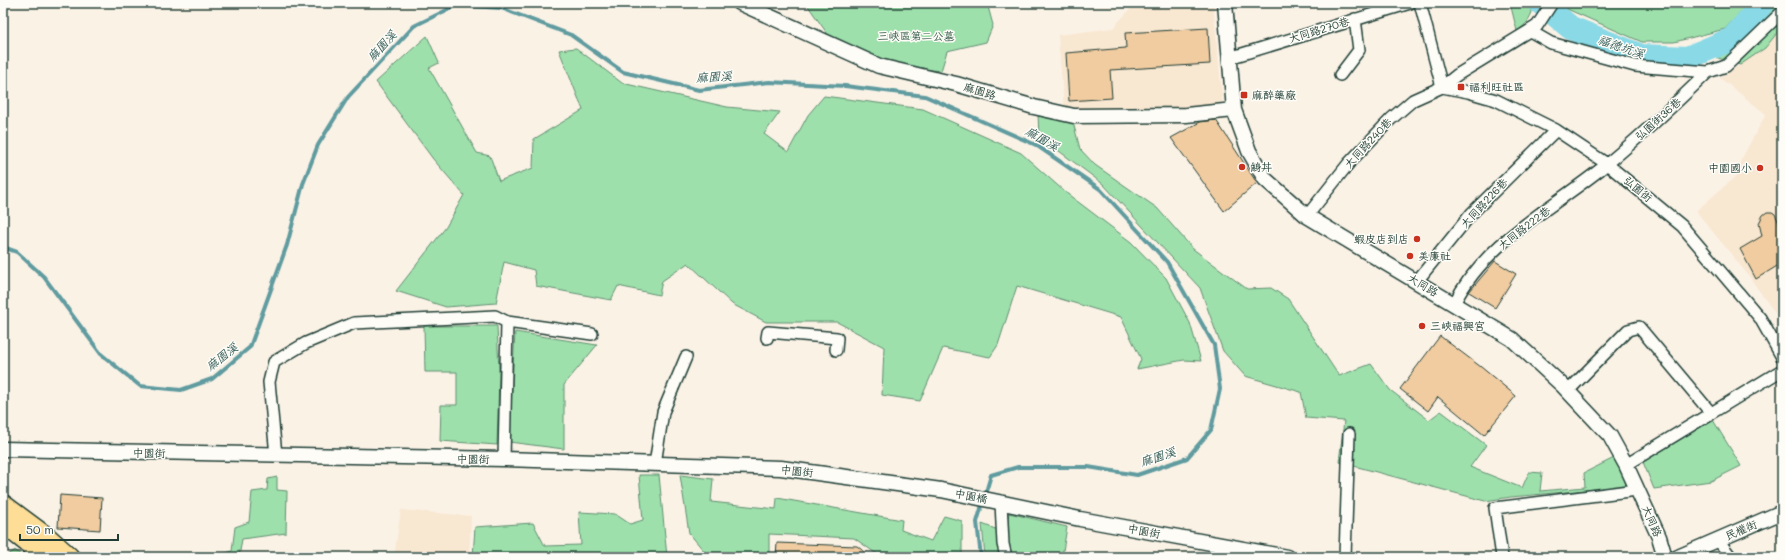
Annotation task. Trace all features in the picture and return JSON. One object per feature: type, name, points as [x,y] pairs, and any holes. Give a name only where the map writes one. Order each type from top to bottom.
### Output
[{"type":"main road","points":[[3,504],[50,539],[70,557]]},
{"type":"main road","points":[[3,524],[44,557]]},
{"type":"street","name":"麻園路","points":[[740,3],[879,66],[956,84],[1034,107],[1074,116],[1186,115],[1234,110]]},
{"type":"street","name":"大同路","points":[[1225,3],[1234,110],[1249,151],[1265,179],[1308,216],[1512,340],[1568,391],[1610,436],[1626,465],[1659,537],[1665,557]]},
{"type":"street","name":"大同路270巷","points":[[1229,58],[1410,3]]},
{"type":"street","points":[[1420,3],[1442,87]]},
{"type":"street","points":[[1552,3],[1533,28],[1551,44],[1635,66],[1708,72],[1726,66],[1782,12]]},
{"type":"street","points":[[1340,76],[1359,50],[1355,19]]},
{"type":"street","name":"大同路240巷","points":[[1308,216],[1349,163],[1391,119],[1413,100],[1442,87],[1457,75],[1533,28]]},
{"type":"street","name":"弘園街36巷","points":[[1607,164],[1708,72]]},
{"type":"street","name":"弘園街","points":[[1442,87],[1468,92],[1496,100],[1556,130],[1607,164],[1682,226],[1760,318],[1782,357]]},
{"type":"street","name":"大同路226巷","points":[[1417,281],[1472,213],[1556,130]]},
{"type":"street","name":"大同路222巷","points":[[1454,304],[1463,287],[1498,247],[1607,164]]},
{"type":"street","points":[[276,455],[269,382],[274,362],[306,343],[354,323],[495,316],[508,322],[592,334]]},
{"type":"street","points":[[504,459],[508,322]]},
{"type":"street","points":[[1568,391],[1628,330],[1639,327],[1712,413]]},
{"type":"street","points":[[767,338],[768,332],[837,338],[836,350]]},
{"type":"street","points":[[655,464],[663,412],[686,357]]},
{"type":"street","points":[[1626,465],[1782,370]]},
{"type":"street","points":[[1345,557],[1349,434]]},
{"type":"street","name":"中園街","points":[[3,449],[504,459],[781,468],[941,490]]},
{"type":"street","name":"中園橋","points":[[941,490],[1001,502]]},
{"type":"street","points":[[1502,557],[1496,508],[1637,490]]},
{"type":"street","points":[[1001,502],[1003,544],[1006,557]]},
{"type":"street","name":"中園街","points":[[1001,502],[1147,532],[1287,557]]},
{"type":"street","name":"民權街","points":[[1678,557],[1782,512]]},
{"type":"street","points":[[1718,540],[1731,557]]},
{"type":"shaded area","points":[[1156,3],[1213,3],[1223,107],[1064,109],[1058,35],[1113,28],[1133,6]]},
{"type":"shaded area","name":"中園國小","points":[[1782,27],[1782,323],[1748,275],[1696,211],[1736,176],[1741,160],[1766,114],[1720,78],[1765,48]]},
{"type":"shaded area","points":[[401,510],[471,516],[469,557],[394,557]]},
{"type":"green space","name":"三峽區第二公墓","points":[[806,3],[987,3],[993,25],[986,42],[947,51],[941,71],[895,66],[831,39]]},
{"type":"green space","points":[[1510,3],[1531,3],[1532,12],[1529,20],[1517,31]]},
{"type":"green space","points":[[1566,3],[1749,3],[1725,29],[1674,42],[1642,42],[1567,9]]},
{"type":"green space","points":[[1773,3],[1782,3],[1782,27],[1765,48],[1740,65],[1712,56],[1738,44]]},
{"type":"green space","points":[[427,36],[439,63],[429,68],[477,153],[490,156],[499,181],[533,168],[534,139],[583,110],[559,50],[576,48],[622,83],[727,107],[780,112],[764,134],[788,152],[808,115],[824,96],[923,109],[1021,153],[1065,192],[1131,242],[1166,278],[1190,323],[1201,361],[1184,360],[1137,369],[1141,359],[1121,317],[1017,286],[998,345],[990,357],[943,348],[920,401],[882,395],[884,347],[837,322],[766,322],[732,304],[688,263],[662,281],[659,295],[618,286],[611,300],[536,286],[534,270],[504,262],[496,303],[446,307],[396,291],[446,227],[464,195],[433,159],[376,82]]},
{"type":"green space","points":[[1038,114],[1073,122],[1080,149],[1095,165],[1157,208],[1193,249],[1247,289],[1271,288],[1288,299],[1339,376],[1371,364],[1390,390],[1429,420],[1441,411],[1486,445],[1470,467],[1522,488],[1529,472],[1542,473],[1540,491],[1585,487],[1584,473],[1614,458],[1630,486],[1511,497],[1485,501],[1339,462],[1344,421],[1306,418],[1301,392],[1245,376],[1223,351],[1200,288],[1103,184],[1039,136]]},
{"type":"green space","points":[[424,326],[497,326],[499,372],[497,445],[440,441],[441,405],[457,405],[457,372],[425,372]]},
{"type":"green space","points":[[515,332],[597,345],[564,385],[564,449],[509,442]]},
{"type":"green space","points":[[1713,420],[1741,466],[1711,481],[1654,489],[1643,462]]},
{"type":"green space","points":[[639,475],[659,475],[667,557],[473,557],[475,527],[533,523],[545,546],[581,545],[579,512],[615,514],[630,524],[643,520]]},
{"type":"green space","points":[[680,475],[713,479],[711,502],[776,509],[777,498],[902,520],[901,530],[931,541],[944,516],[962,521],[962,557],[881,557],[854,538],[769,534],[769,557],[709,557],[689,533]]},
{"type":"green space","points":[[277,477],[277,490],[287,491],[286,533],[242,539],[239,557],[215,557],[232,551],[235,527],[249,522],[252,492],[267,490],[268,479]]},
{"type":"green space","points":[[1009,513],[1067,527],[1062,557],[985,557],[982,524],[1006,533]]},
{"type":"green space","points":[[15,550],[23,557],[5,557],[7,556]]},
{"type":"building","points":[[1208,28],[1210,64],[1110,70],[1112,98],[1069,101],[1066,53],[1126,48],[1125,33]]},
{"type":"building","points":[[1216,120],[1257,183],[1224,211],[1171,138],[1200,122]]},
{"type":"building","points":[[1767,212],[1772,212],[1775,214],[1782,230],[1782,263],[1756,279],[1740,249],[1762,236],[1759,223],[1763,215]]},
{"type":"building","points":[[1495,261],[1516,274],[1495,308],[1469,292]]},
{"type":"building","points":[[1440,336],[1516,396],[1484,435],[1438,397],[1428,411],[1400,389]]},
{"type":"building","points":[[60,495],[102,498],[100,530],[58,527]]},
{"type":"building","points":[[777,543],[857,546],[871,557],[776,557]]},
{"type":"waterway","name":"福德坑溪","points":[[1541,3],[1571,28],[1641,56],[1687,58],[1732,39],[1763,3]]},
{"type":"waterway","name":"麻園溪","points":[[3,247],[17,252],[44,277],[101,354],[140,386],[181,390],[212,379],[250,347],[287,245],[303,184],[318,145],[348,97],[414,26],[457,5],[501,8],[571,35],[623,72],[699,90],[769,82],[845,86],[925,96],[1036,145],[1100,189],[1167,262],[1214,345],[1220,389],[1211,430],[1187,458],[1137,475],[1088,467],[1018,467],[991,475],[977,522],[981,557]]},
{"type":"place","name":"福利旺社區","points":[[1461,87]]},
{"type":"place","name":"麻醉藥廠","points":[[1244,95]]},
{"type":"place","name":"鯓丼","points":[[1242,167]]},
{"type":"place","name":"中園國小","points":[[1760,168]]},
{"type":"place","name":"蝦皮店到店","points":[[1417,239]]},
{"type":"place","name":"美廉社","points":[[1410,256]]},
{"type":"place","name":"三峽福興宮","points":[[1422,326]]}]
